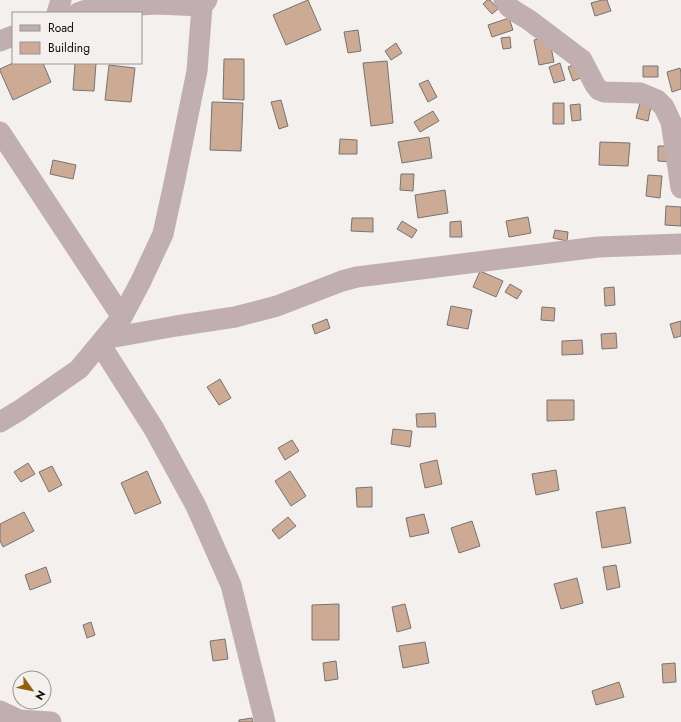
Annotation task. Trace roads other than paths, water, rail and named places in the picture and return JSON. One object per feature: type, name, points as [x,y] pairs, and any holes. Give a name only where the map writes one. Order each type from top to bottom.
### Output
[{"type":"street","points":[[57,12],[61,0]]},
{"type":"street","points":[[504,0],[509,7],[529,20],[582,60],[595,85],[600,90],[604,92],[640,93],[657,100],[664,107],[671,122],[681,188]]},
{"type":"street","points":[[0,422],[79,369],[122,317],[141,281],[163,234],[197,70],[206,2],[92,8],[81,12]]},
{"type":"street","points":[[0,41],[12,36]]},
{"type":"street","points":[[0,132],[122,317]]},
{"type":"street","points":[[102,341],[176,326],[235,317],[277,306],[342,281],[357,277],[598,247],[681,244]]},
{"type":"street","points":[[102,341],[154,429],[192,498],[231,585],[265,722]]},
{"type":"street","points":[[0,711],[19,720],[51,722]]}]
